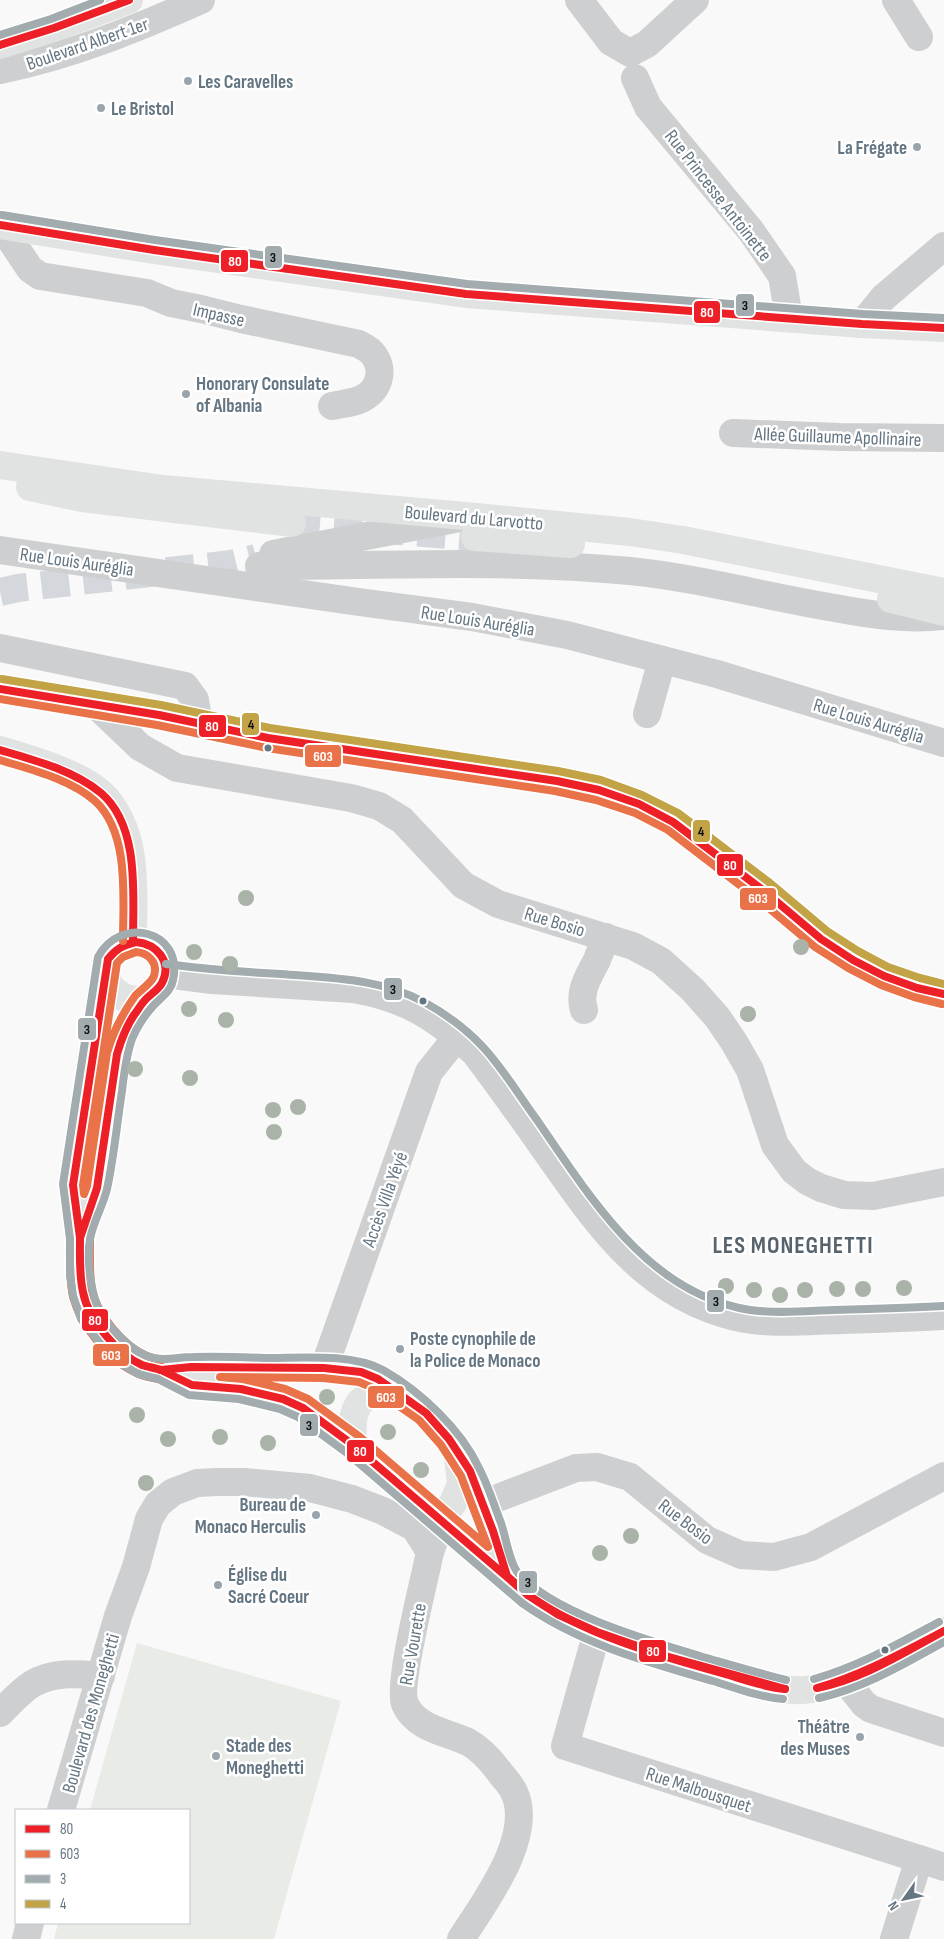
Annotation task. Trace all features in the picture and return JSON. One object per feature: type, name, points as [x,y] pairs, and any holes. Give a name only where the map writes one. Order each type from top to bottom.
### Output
[{"type":"main road","name":"Boulevard Albert 1er","points":[[0,45],[54,28],[129,0]]},
{"type":"main road","points":[[0,225],[154,250],[466,294],[862,324],[944,328]]},
{"type":"main road","name":"Boulevard du Larvotto","points":[[0,465],[163,489],[475,527],[681,557],[817,586],[885,598],[944,614]]},
{"type":"main road","points":[[0,477],[25,486],[82,498],[292,523]]},
{"type":"main road","name":"Boulevard du Larvotto","points":[[475,527],[630,532],[683,540],[944,592]]},
{"type":"main road","points":[[0,689],[159,715],[199,725],[268,738],[557,781],[599,790],[639,804],[673,822],[764,891],[821,939],[853,960],[884,976],[917,988],[944,994]]},
{"type":"main road","points":[[0,750],[46,765],[81,781],[102,794],[114,811],[124,831],[130,852],[133,941]]},
{"type":"main road","points":[[80,1238],[97,1188],[117,1054],[122,1035],[148,997],[162,983],[165,974],[164,961],[157,950],[146,943],[133,941],[123,944],[114,950],[108,959],[74,1185],[80,1238],[80,1274],[83,1294],[90,1314],[112,1344],[142,1365],[161,1370],[192,1385],[241,1389],[283,1399],[303,1408],[353,1445],[528,1595],[557,1614],[597,1632],[711,1670],[792,1691],[814,1689],[845,1680],[898,1656],[944,1631]]},
{"type":"main road","points":[[105,977],[113,990],[125,998],[137,1000],[148,997]]},
{"type":"main road","points":[[161,1370],[191,1367],[324,1368],[361,1372],[378,1378],[426,1413],[449,1439],[470,1470],[506,1576]]},
{"type":"main road","points":[[353,1445],[353,1415],[364,1399],[374,1396],[403,1397]]},
{"type":"main road","points":[[432,1512],[453,1503],[461,1484],[457,1452]]},
{"type":"main road","points":[[432,1512],[482,1504]]},
{"type":"street","name":"Boulevard Albert 1er","points":[[0,70],[31,64],[78,49],[148,24],[201,0]]},
{"type":"street","points":[[579,0],[611,42],[633,65],[647,44],[695,0]]},
{"type":"street","points":[[896,0],[919,37]]},
{"type":"street","name":"Rue Princesse Antoinette","points":[[633,65],[648,107],[750,231],[782,276],[789,318]]},
{"type":"street","name":"Impasse","points":[[0,230],[8,236],[30,269],[40,276],[147,293],[171,303],[201,308],[241,319],[359,344],[372,353],[377,361],[379,372],[378,384],[372,393],[359,400],[332,406]]},
{"type":"street","points":[[862,324],[882,298],[944,246]]},
{"type":"street","name":"Allée Guillaume Apollinaire","points":[[733,433],[944,438]]},
{"type":"street","points":[[475,527],[434,522],[258,562],[466,563],[630,571],[886,617],[920,618],[944,614]]},
{"type":"street","name":"Rue Louis Auréglia","points":[[0,550],[472,617],[568,635],[722,676],[944,743]]},
{"type":"street","points":[[0,648],[185,686],[195,700],[199,725]]},
{"type":"street","points":[[648,714],[662,660]]},
{"type":"street","name":"Rue Bosio","points":[[96,705],[140,747],[177,768],[351,798],[379,806],[402,820],[463,885],[498,904],[606,936],[633,946],[661,961],[693,990],[716,1017],[750,1070],[775,1145],[794,1171],[806,1181],[844,1195],[873,1196],[944,1182]]},
{"type":"street","points":[[584,1010],[582,1003],[583,988],[598,958],[606,936]]},
{"type":"street","points":[[165,974],[212,980],[329,986],[374,992],[419,1009],[475,1053],[600,1226],[651,1277],[702,1307],[737,1317],[780,1322],[944,1316]]},
{"type":"street","name":"Accès Villa Yéyé","points":[[324,1368],[429,1072],[457,1037]]},
{"type":"street","name":"Rue Bosio","points":[[482,1504],[576,1468],[597,1467],[630,1477],[707,1540],[741,1555],[774,1557],[811,1547],[944,1476]]},
{"type":"street","name":"Boulevard des Moneghetti","points":[[62,1809],[118,1616],[136,1567],[149,1519],[158,1504],[173,1492],[197,1483],[244,1482],[310,1488],[352,1499],[383,1511],[415,1528],[430,1552]]},
{"type":"street","points":[[383,1511],[432,1512]]},
{"type":"street","name":"Rue Vourette","points":[[432,1512],[430,1552],[403,1687],[405,1704],[412,1714],[423,1723],[433,1729],[470,1743],[494,1764],[514,1792],[519,1812],[518,1832],[505,1867],[461,1939]]},
{"type":"street","name":"Rue Malbousquet","points":[[597,1632],[566,1746],[932,1863]]},
{"type":"street","points":[[0,1713],[32,1684],[50,1676],[70,1673],[101,1676]]},
{"type":"street","points":[[845,1680],[864,1704],[872,1710],[944,1733]]},
{"type":"street","points":[[894,1939],[932,1863]]},
{"type":"street","points":[[26,1939],[30,1924]]},
{"type":"shaded area","name":"Stade des Moneghetti","points":[[137,1643],[341,1701],[274,1939],[54,1939],[58,1924],[190,1924],[190,1809],[90,1809]]},
{"type":"tunnel","points":[[292,523],[475,537]]},
{"type":"tunnel","points":[[0,592],[18,588],[231,564],[256,558]]},
{"type":"transit line","name":"3","points":[[0,35],[51,19],[100,0]]},
{"type":"transit line","name":"80","points":[[0,45],[54,28],[129,0]]},
{"type":"transit line","name":"3","points":[[2,215],[155,240],[467,284],[863,314],[944,318]]},
{"type":"transit line","name":"80","points":[[0,225],[154,250],[466,294],[862,324],[944,328]]},
{"type":"transit line","name":"4","points":[[2,679],[161,705],[270,728],[558,771],[601,780],[642,795],[678,813],[770,883],[827,931],[858,951],[888,967],[944,984]]},
{"type":"transit line","name":"80","points":[[0,689],[159,715],[268,738],[557,781],[599,790],[639,804],[673,822],[764,891],[821,939],[853,960],[884,976],[917,988],[944,994]]},
{"type":"transit line","name":"603","points":[[0,699],[157,725],[267,748],[555,791],[596,800],[635,813],[668,830],[758,899],[815,947],[848,968],[881,985],[914,997],[942,1004]]},
{"type":"transit line","name":"80","points":[[0,750],[66,772],[101,793],[114,807],[128,842],[132,862],[133,941]]},
{"type":"transit line","name":"603","points":[[0,760],[50,776],[74,787],[95,801],[106,814],[114,830],[122,867],[123,941]]},
{"type":"transit line","name":"3","points":[[522,1603],[347,1453],[298,1417],[280,1409],[239,1399],[189,1395],[158,1379],[138,1374],[121,1364],[106,1351],[81,1319],[73,1296],[70,1275],[70,1239],[63,1184],[98,957],[108,944],[121,936],[134,933],[148,934],[160,940],[169,949],[174,963],[173,980],[170,988],[144,1017],[130,1045],[124,1071],[114,1152],[107,1189],[90,1239],[89,1263],[97,1305],[118,1335],[140,1353],[158,1359],[187,1357],[310,1357],[356,1361],[383,1370],[425,1400],[462,1439],[485,1481],[515,1568],[534,1588],[579,1613],[631,1634],[703,1657],[786,1680]]},
{"type":"transit line","name":"80","points":[[136,942],[150,946],[161,955],[164,961],[165,975],[162,983],[144,1001],[131,1020],[117,1054],[97,1188],[80,1238],[73,1185],[108,959],[120,948],[136,942]]},
{"type":"transit line","name":"603","points":[[136,952],[145,954],[151,960],[155,967],[154,976],[130,1003],[118,1023],[109,1045],[87,1186],[84,1194],[83,1185],[117,963],[123,957],[136,952]]},
{"type":"transit line","name":"3","points":[[166,964],[354,980],[390,988],[432,1006],[476,1040],[497,1063],[601,1210],[626,1238],[652,1263],[681,1285],[714,1300],[750,1310],[771,1312],[943,1306]]},
{"type":"transit line","name":"80","points":[[80,1238],[80,1272],[83,1292],[97,1324],[105,1335],[132,1360],[161,1370]]},
{"type":"transit line","name":"603","points":[[70,1239],[70,1275],[73,1297],[83,1320],[107,1352],[128,1369],[141,1375],[158,1379]]},
{"type":"transit line","name":"603","points":[[90,1240],[91,1284],[99,1309],[113,1329],[129,1345],[138,1352],[162,1360]]},
{"type":"transit line","name":"80","points":[[161,1370],[191,1367],[324,1368],[361,1372],[378,1379],[426,1413],[449,1439],[470,1471],[493,1531],[507,1576],[528,1595]]},
{"type":"transit line","name":"80","points":[[161,1370],[192,1385],[241,1389],[283,1399],[303,1408],[353,1445],[528,1595]]},
{"type":"transit line","name":"603","points":[[220,1377],[323,1378],[359,1382],[373,1388],[419,1420],[441,1445],[461,1476],[488,1547],[360,1437],[308,1399],[285,1389],[243,1379],[220,1377]]},
{"type":"transit line","name":"80","points":[[528,1595],[557,1614],[597,1632],[669,1657],[785,1689]]},
{"type":"transit line","name":"80","points":[[528,1595],[572,1621],[644,1650],[751,1682],[785,1689]]},
{"type":"transit line","name":"3","points":[[522,1603],[566,1629],[638,1659],[748,1692],[783,1699]]},
{"type":"transit line","name":"3","points":[[814,1679],[863,1661],[939,1622]]},
{"type":"transit line","name":"80","points":[[944,1631],[867,1672],[834,1684],[817,1688],[866,1670],[944,1631]]},
{"type":"transit line","name":"3","points":[[819,1698],[868,1682],[944,1642]]},
{"type":"place","name":"Les Caravelles","points":[[188,81]]},
{"type":"place","name":"Le Bristol","points":[[101,108]]},
{"type":"place","name":"La Frégate","points":[[917,147]]},
{"type":"place","name":"Honorary Consulate of Albania","points":[[186,394]]},
{"type":"place","name":"Poste cynophile de la Police de Monaco","points":[[400,1349]]},
{"type":"place","name":"Bureau de Monaco Herculis","points":[[316,1515]]},
{"type":"place","name":"Église du Sacré Coeur","points":[[218,1585]]},
{"type":"place","name":"Théâtre des Muses","points":[[860,1737]]},
{"type":"place","name":"Stade des Moneghetti","points":[[216,1756]]},
{"type":"district","name":"LES MONEGHETTI","points":[[793,1245]]}]
